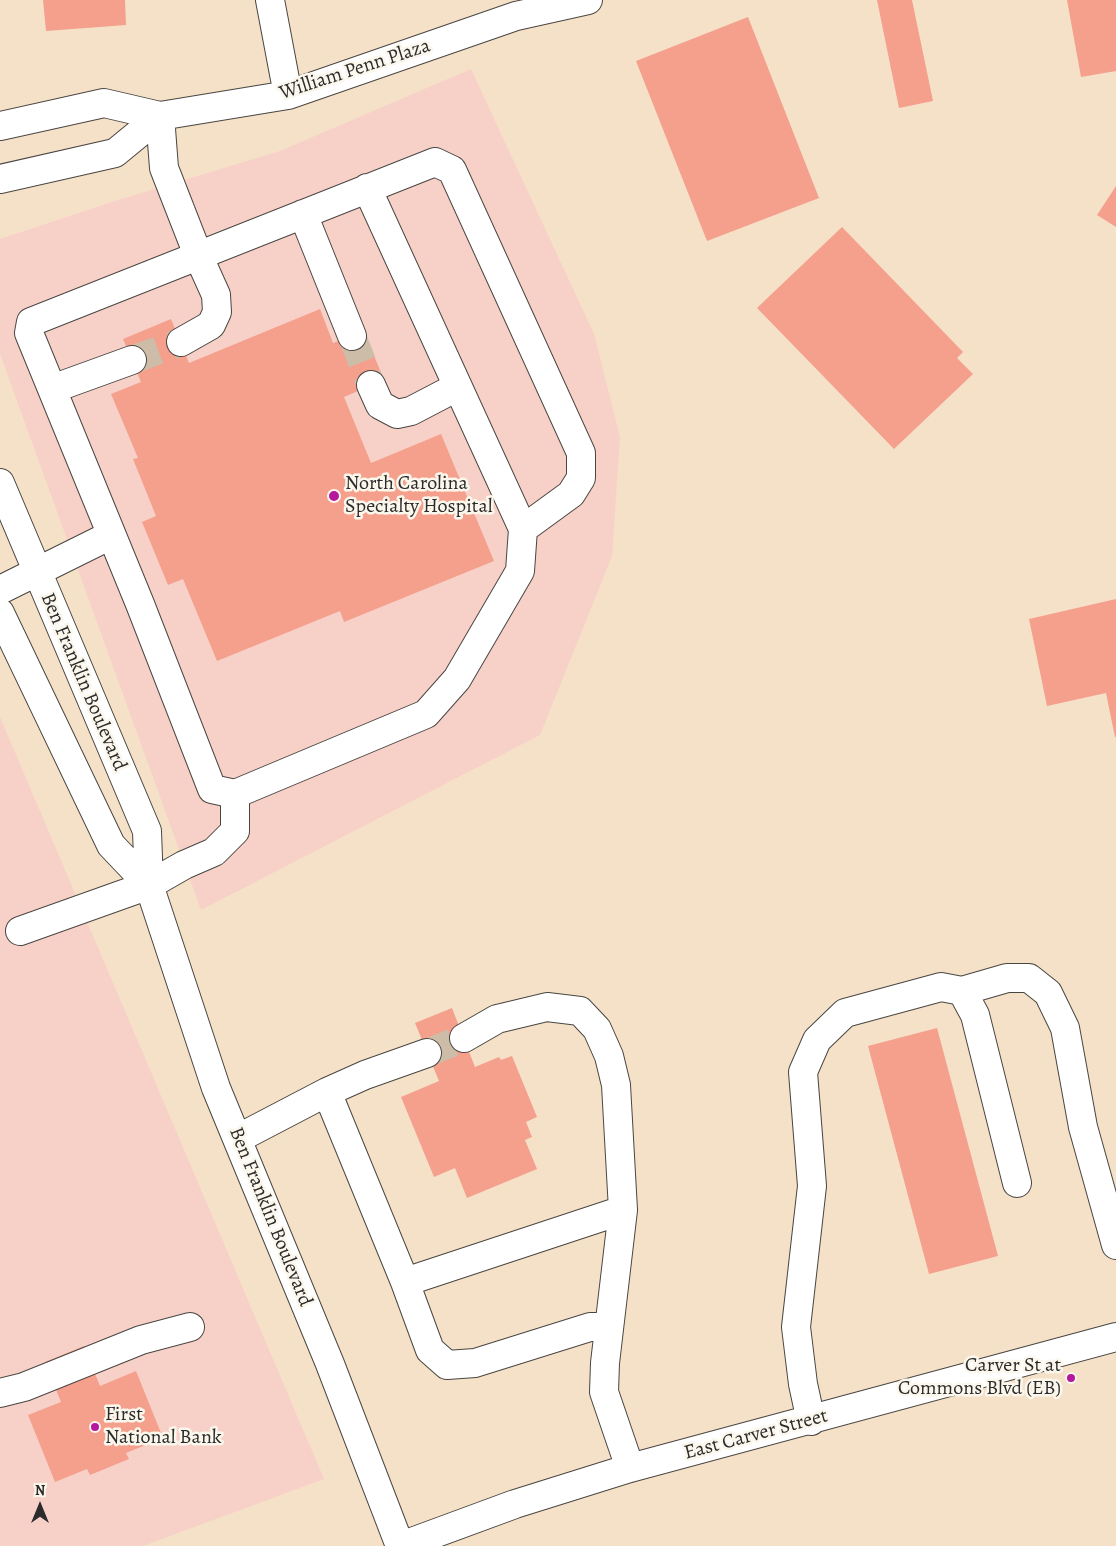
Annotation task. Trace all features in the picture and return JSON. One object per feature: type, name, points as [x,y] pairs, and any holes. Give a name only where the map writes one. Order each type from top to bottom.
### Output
[{"type":"street","points":[[270,0],[288,95]]},
{"type":"street","name":"William Penn Plaza","points":[[0,126],[104,103],[160,116],[288,95],[516,16],[588,0]]},
{"type":"street","points":[[0,179],[115,153],[160,116]]},
{"type":"street","points":[[160,116],[164,168],[198,255],[216,295],[217,312],[211,325],[181,342]]},
{"type":"street","points":[[366,188],[523,529],[520,571],[457,679],[426,714],[234,794],[212,789],[29,333],[30,322],[366,188],[435,162],[452,170],[581,453],[582,478],[571,494],[523,529]]},
{"type":"street","points":[[303,214],[352,336]]},
{"type":"street","points":[[52,388],[132,360]]},
{"type":"street","points":[[371,385],[380,406],[397,414],[411,411],[457,387]]},
{"type":"street","name":"Ben Franklin Boulevard","points":[[0,483],[147,831],[149,885],[216,1088],[404,1545]]},
{"type":"street","points":[[0,590],[37,574],[111,535]]},
{"type":"street","name":"Ben Franklin Boulevard","points":[[0,613],[111,845],[149,885]]},
{"type":"street","points":[[20,931],[149,885],[184,864],[214,852],[235,831],[234,794]]},
{"type":"street","points":[[811,1421],[802,1384],[796,1327],[812,1186],[802,1072],[817,1040],[845,1013],[941,987],[962,991],[1006,978],[1029,978],[1048,993],[1065,1028],[1084,1127],[1116,1246]]},
{"type":"street","points":[[962,991],[975,1015],[1018,1183]]},
{"type":"street","points":[[464,1038],[497,1019],[547,1007],[580,1011],[597,1028],[609,1056],[616,1085],[623,1210],[609,1327],[604,1392],[630,1468]]},
{"type":"street","points":[[237,1139],[327,1092],[365,1075],[427,1053]]},
{"type":"street","points":[[327,1092],[405,1282],[430,1350],[448,1365],[475,1362],[590,1327],[609,1327]]},
{"type":"street","points":[[405,1282],[623,1210]]},
{"type":"street","points":[[0,1393],[24,1387],[141,1340],[190,1327]]},
{"type":"street","name":"East Carver Street","points":[[404,1545],[515,1504],[630,1468],[1116,1338]]},
{"type":"shaded area","name":"North Carolina Specialty Hospital","points":[[471,69],[594,334],[620,437],[612,556],[540,735],[201,910],[0,354],[0,239],[115,201],[280,151]]},
{"type":"shaded area","points":[[0,717],[324,1479],[143,1546],[0,1546]]},
{"type":"building","points":[[43,0],[125,0],[126,25],[46,31]]},
{"type":"building","points":[[877,0],[912,0],[933,101],[899,108]]},
{"type":"building","points":[[1067,0],[1116,0],[1116,71],[1081,77]]},
{"type":"building","points":[[748,17],[819,198],[707,241],[636,61]]},
{"type":"building","points":[[1116,186],[1116,227],[1097,215]]},
{"type":"building","points":[[842,227],[963,352],[957,358],[973,374],[894,449],[757,308]]},
{"type":"building","points":[[320,309],[333,343],[364,331],[384,380],[344,397],[371,463],[441,434],[494,561],[344,622],[340,611],[217,661],[183,579],[168,585],[142,522],[156,516],[133,459],[138,458],[111,394],[141,382],[123,339],[171,319],[189,363]]},
{"type":"building","points":[[1116,599],[1115,737],[1106,693],[1047,706],[1029,619]]},
{"type":"building","points":[[452,1008],[475,1067],[499,1057],[501,1060],[512,1056],[537,1117],[526,1122],[532,1137],[525,1140],[537,1169],[467,1198],[455,1168],[434,1177],[401,1097],[439,1081],[415,1023]]},
{"type":"building","points":[[937,1028],[998,1256],[929,1274],[868,1046]]},
{"type":"building","points":[[84,1346],[100,1386],[136,1371],[163,1438],[126,1453],[129,1459],[90,1475],[87,1469],[55,1482],[28,1415],[61,1402],[45,1362]]},
{"type":"tunnel","points":[[352,336],[371,385]]},
{"type":"tunnel","points":[[132,360],[181,342]]},
{"type":"tunnel","points":[[427,1053],[464,1038]]},
{"type":"place","name":"North Carolina Specialty Hospital","points":[[334,496]]},
{"type":"place","name":"Carver St at Commons Blvd (EB)","points":[[1071,1378]]},
{"type":"place","name":"First National Bank","points":[[95,1427]]}]
